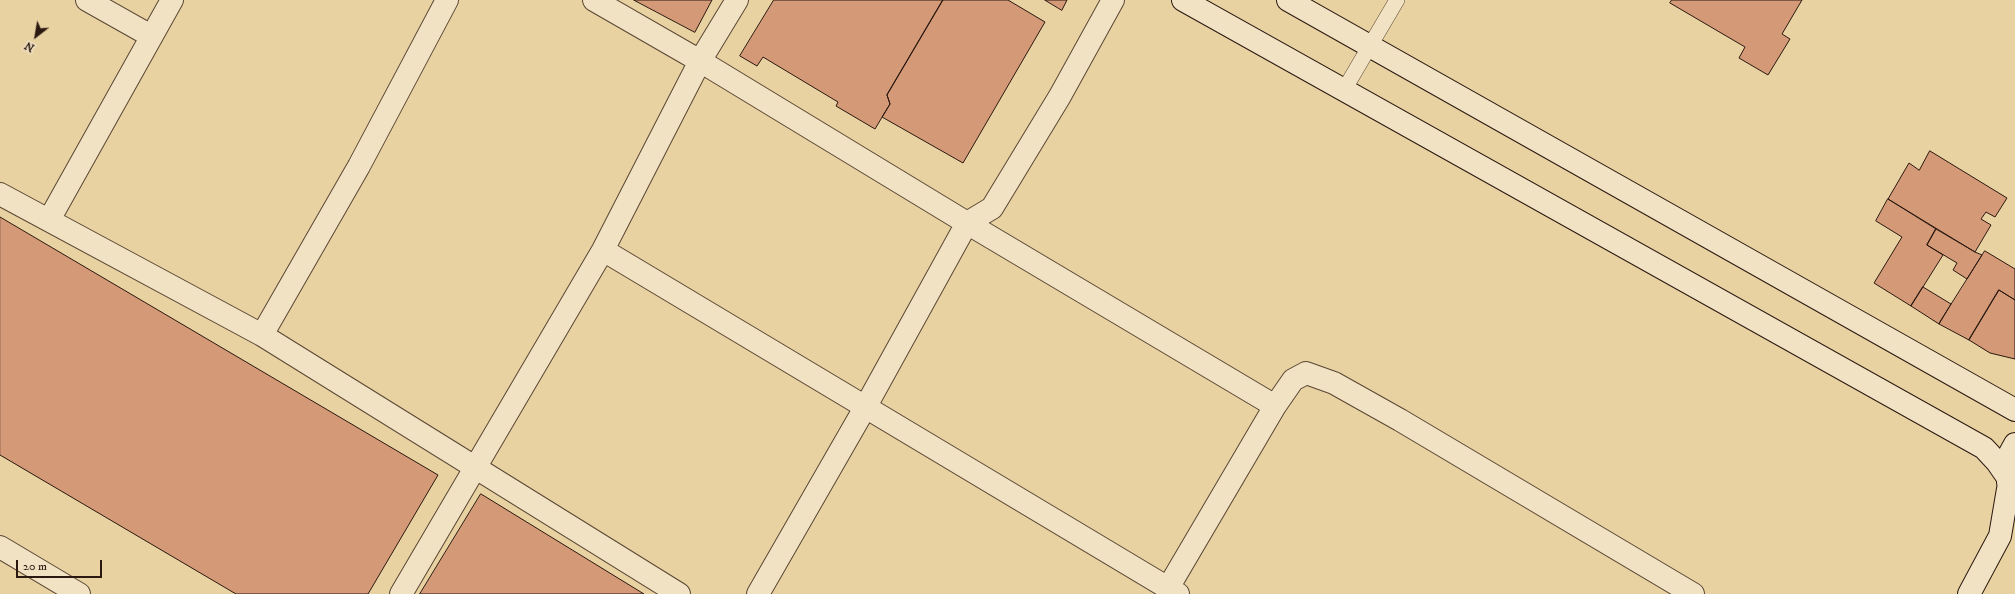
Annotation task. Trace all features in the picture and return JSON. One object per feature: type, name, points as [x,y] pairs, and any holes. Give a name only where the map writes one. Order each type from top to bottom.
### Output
[{"type":"street","points":[[87,0],[151,36]]},
{"type":"street","points":[[49,220],[172,0]]},
{"type":"street","points":[[262,335],[359,166],[447,0]]},
{"type":"street","points":[[594,0],[700,61],[967,223],[1275,406]]},
{"type":"street","points":[[401,594],[603,250],[700,61],[737,0]]},
{"type":"street","points":[[758,594],[866,406],[967,223],[992,208],[1060,96],[1113,0]]},
{"type":"street","points":[[1183,0],[1984,448],[1997,462],[2010,492]]},
{"type":"street","points":[[1288,0],[2015,410]]},
{"type":"street","points":[[0,194],[262,335],[474,469],[679,594]]},
{"type":"street","points":[[603,250],[1173,591],[1275,406],[1293,380],[1306,373],[1334,383],[1400,420],[1688,593]]},
{"type":"street","points":[[1970,594],[2000,536],[2010,492],[2010,453],[2015,444]]},
{"type":"street","points":[[0,547],[79,594]]},
{"type":"lane","points":[[1344,90],[1397,0]]},
{"type":"building","points":[[634,0],[712,0],[695,32]]},
{"type":"building","points":[[774,0],[943,0],[887,95],[890,104],[875,129],[836,106],[838,102],[763,57],[757,66],[740,56]]},
{"type":"building","points":[[943,0],[1008,0],[1045,22],[963,163],[882,117],[890,104],[887,95]]},
{"type":"building","points":[[1045,0],[1067,0],[1062,10]]},
{"type":"building","points":[[1672,0],[1802,0],[1782,34],[1790,39],[1768,75],[1739,58],[1745,47],[1670,3]]},
{"type":"building","points":[[1930,151],[2007,198],[1995,217],[1986,212],[1981,219],[1991,225],[1975,252],[1888,199],[1909,163],[1919,170]]},
{"type":"building","points":[[1888,199],[1936,229],[1927,245],[1943,255],[1911,306],[1874,283],[1902,237],[1876,221]]},
{"type":"building","points":[[0,217],[438,475],[368,594],[236,594],[0,455]]},
{"type":"building","points":[[1936,229],[1982,255],[1967,279],[1953,270],[1957,263],[1927,245]]},
{"type":"building","points":[[1985,251],[2015,269],[2015,300],[1999,290],[1969,340],[1939,324]]},
{"type":"building","points":[[1923,287],[1951,304],[1939,324],[1911,306]]},
{"type":"building","points":[[1999,290],[2015,300],[2015,359],[1990,353],[1969,340]]},
{"type":"building","points":[[481,494],[644,594],[420,594]]}]
